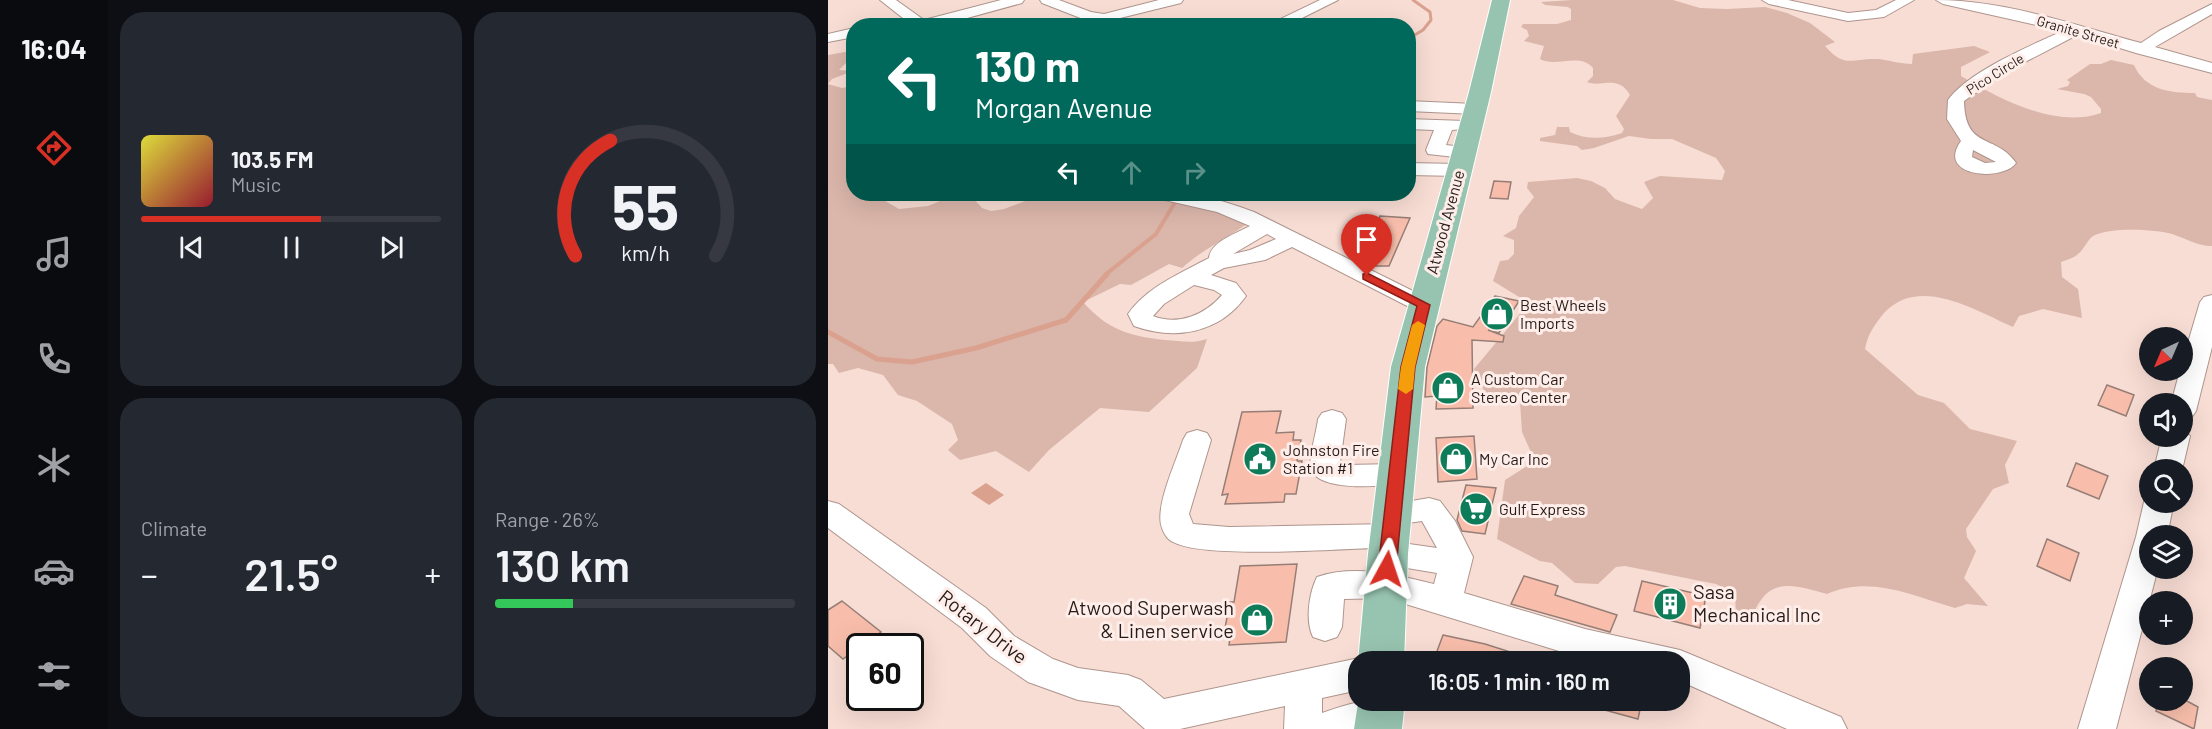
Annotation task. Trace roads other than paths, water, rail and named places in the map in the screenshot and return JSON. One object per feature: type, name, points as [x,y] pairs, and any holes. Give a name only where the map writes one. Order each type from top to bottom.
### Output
[{"type":"main road","name":"Atwood Avenue","points":[[1382,651],[1396,474],[1408,367],[1463,136],[1500,0]]},
{"type":"street","points":[[887,0],[910,18]]},
{"type":"street","points":[[946,18],[1017,0]]},
{"type":"street","points":[[1047,0],[1098,18],[1176,0]]},
{"type":"street","points":[[1291,18],[1330,0]]},
{"type":"street","points":[[1769,0],[1795,2],[1828,14],[1857,16],[1879,14],[1908,0]]},
{"type":"street","name":"Granite Street","points":[[1943,0],[2076,30],[2212,68]]},
{"type":"street","points":[[2141,50],[2164,34],[2212,8]]},
{"type":"street","points":[[828,26],[837,26],[846,30]]},
{"type":"street","name":"Pico Circle","points":[[1970,141],[1956,119],[1956,100],[1970,87],[2044,44],[2076,30]]},
{"type":"street","points":[[828,38],[846,33]]},
{"type":"street","points":[[1416,110],[1463,136]]},
{"type":"street","points":[[1416,126],[1463,136]]},
{"type":"street","points":[[1416,164],[1463,136]]},
{"type":"street","points":[[1195,201],[1223,207],[1268,225],[1424,305]]},
{"type":"street","points":[[1220,261],[1219,255],[1230,244],[1268,225]]},
{"type":"street","points":[[1191,278],[1220,261],[1233,261],[1267,253],[1292,238]]},
{"type":"street","points":[[2187,393],[2212,302]]},
{"type":"street","points":[[1332,419],[1325,468],[1342,476],[1396,474]]},
{"type":"street","points":[[1197,440],[1174,514],[1177,528],[1184,534],[1201,538],[1390,547],[1456,563]]},
{"type":"street","points":[[1325,627],[1329,586],[1390,547],[1429,509],[1444,529],[1457,557],[1446,601]]},
{"type":"street","name":"Rotary Drive","points":[[828,512],[974,618],[1002,646],[1041,671],[1078,684],[1128,691],[1160,723],[1304,685],[1348,676]]},
{"type":"street","points":[[1390,547],[1446,601],[1585,644],[1618,651]]},
{"type":"street","points":[[2097,729],[2139,579]]},
{"type":"street","points":[[1690,669],[1828,729]]},
{"type":"street","points":[[1303,729],[1304,685]]},
{"type":"street","points":[[1325,729],[1380,715]]},
{"type":"waterway","points":[[1413,0],[1430,12],[1431,20],[1416,34]]},
{"type":"waterway","points":[[1105,275],[1156,234],[1174,204]]},
{"type":"waterway","points":[[828,332],[877,359],[912,362],[976,348],[1066,320],[1107,274]]},
{"type":"place","name":"Best Wheels Imports","points":[[1497,314]]},
{"type":"place","name":"A Custom Car Stereo Center","points":[[1448,388]]},
{"type":"place","name":"Johnston Fire Station #1","points":[[1260,459]]},
{"type":"place","name":"My Car Inc","points":[[1456,459]]},
{"type":"place","name":"Gulf Express","points":[[1476,509]]},
{"type":"place","name":"Sasa Mechanical Inc","points":[[1670,604]]},
{"type":"place","name":"Atwood Superwash & Linen service","points":[[1257,620]]}]
